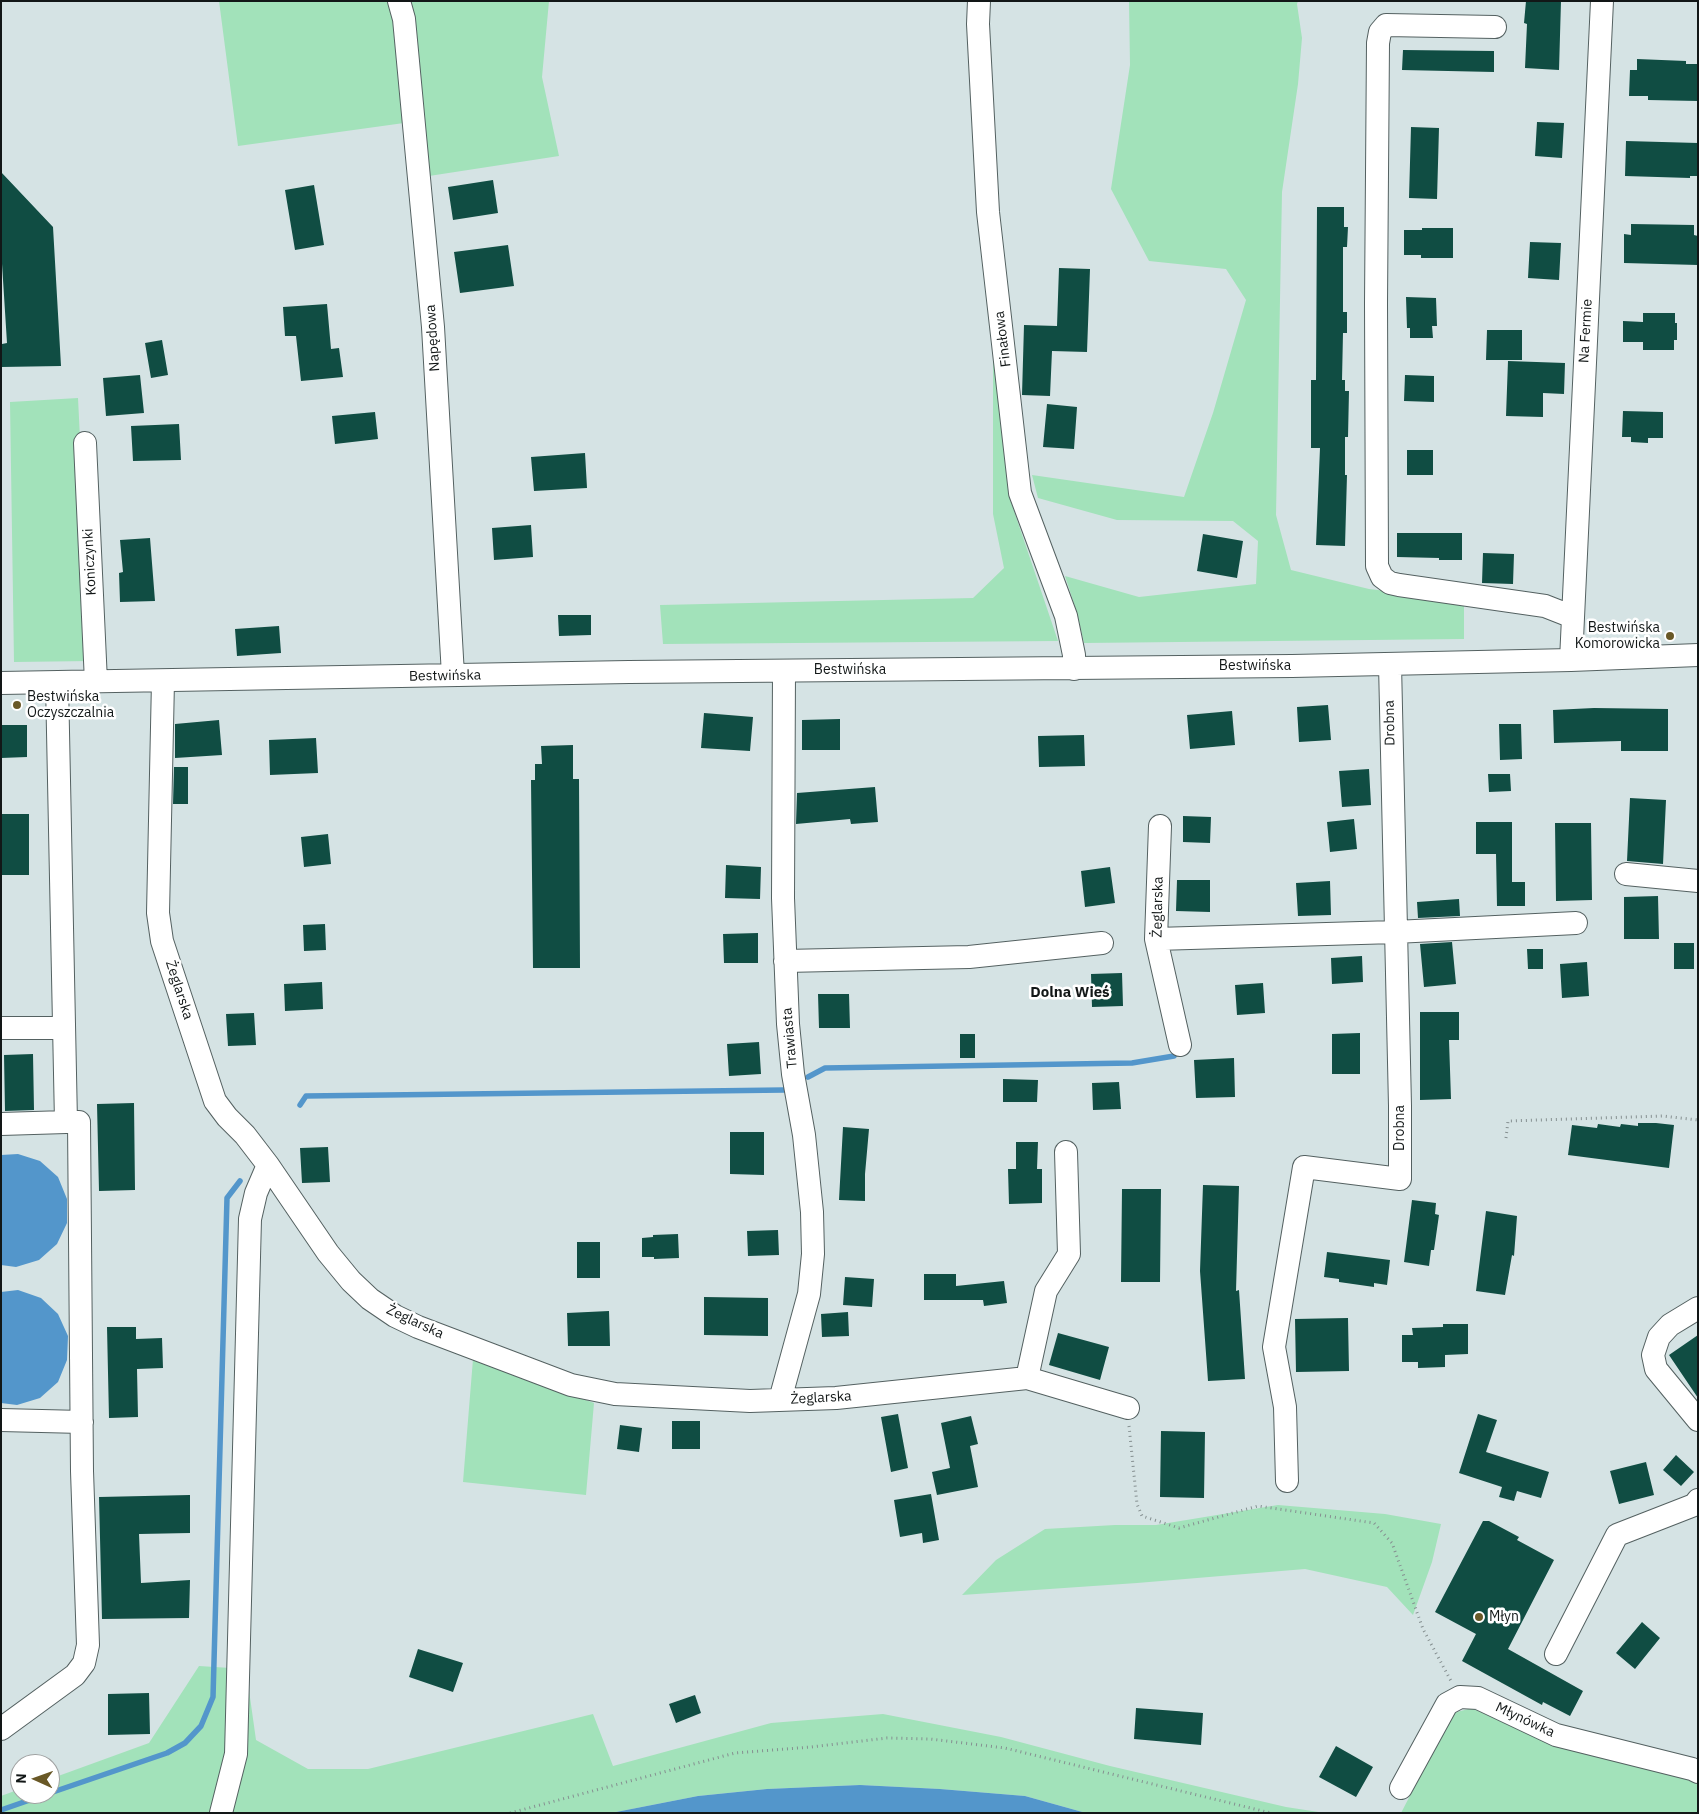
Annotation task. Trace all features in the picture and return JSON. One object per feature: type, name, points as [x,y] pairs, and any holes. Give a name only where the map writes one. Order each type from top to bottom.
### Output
[{"type":"street","name":"Napędowa","points":[[399,1],[404,19],[433,327],[453,676]]},
{"type":"street","name":"Finałowa","points":[[979,1],[978,24],[988,212],[1020,493],[1066,616],[1074,655],[1074,669]]},
{"type":"street","name":"Na Fermie","points":[[1571,660],[1602,1]]},
{"type":"street","points":[[1495,27],[1386,25],[1380,32],[1378,43],[1376,293],[1377,566],[1382,577],[1390,583],[1399,586],[1545,606],[1573,617]]},
{"type":"street","name":"Koniczynki","points":[[85,443],[96,682]]},
{"type":"street","name":"Bestwińska","points":[[1,683],[1390,664],[1698,655]]},
{"type":"street","name":"Drobna","points":[[1287,1481],[1285,1407],[1274,1347],[1304,1167],[1400,1179],[1390,664]]},
{"type":"street","name":"Trawiasta","points":[[780,1400],[809,1294],[813,1254],[812,1212],[804,1135],[793,1074],[788,1024],[783,898],[784,671]]},
{"type":"street","name":"Żeglarska","points":[[163,681],[158,913],[162,941],[215,1101],[226,1117],[245,1135],[268,1165],[328,1253],[370,1299],[395,1316],[418,1327],[571,1385],[595,1391],[655,1398],[750,1401],[836,1398],[1027,1378],[1128,1408]]},
{"type":"street","points":[[57,683],[66,1122]]},
{"type":"street","name":"Żeglarska","points":[[1160,826],[1156,939],[1180,1046]]},
{"type":"street","points":[[1626,874],[1698,881]]},
{"type":"street","points":[[1156,939],[1395,932],[1576,923]]},
{"type":"street","points":[[785,961],[969,958],[1102,943]]},
{"type":"street","points":[[1,1028],[64,1028]]},
{"type":"street","points":[[1,1124],[80,1122],[82,1422],[88,1645],[84,1663],[75,1675],[1,1729]]},
{"type":"street","points":[[1027,1378],[1046,1291],[1069,1254],[1066,1152]]},
{"type":"street","points":[[221,1813],[236,1754],[250,1219],[256,1193],[268,1165]]},
{"type":"street","points":[[1698,1308],[1670,1325],[1658,1337],[1653,1355],[1656,1369],[1698,1420]]},
{"type":"street","points":[[1,1420],[82,1422]]},
{"type":"street","points":[[1556,1654],[1617,1535],[1694,1505],[1698,1500]]},
{"type":"street","points":[[1401,1788],[1447,1704],[1460,1696]]},
{"type":"street","name":"Młynówka","points":[[1460,1696],[1478,1698],[1556,1735],[1698,1772]]},
{"type":"path","points":[[1506,1138],[1508,1121],[1663,1116],[1698,1120]]},
{"type":"path","points":[[1128,1408],[1137,1504],[1142,1516],[1179,1528],[1258,1506],[1374,1523],[1392,1543],[1423,1629],[1460,1696]]},
{"type":"path","points":[[510,1813],[735,1753],[887,1738],[930,1739],[1005,1748],[1271,1813]]},
{"type":"green space","points":[[219,1],[389,1],[395,16],[404,123],[238,146]]},
{"type":"green space","points":[[410,1],[549,1],[542,77],[559,156],[429,176]]},
{"type":"green space","points":[[1129,1],[1298,1],[1302,38],[1298,84],[1282,192],[1276,515],[1291,570],[1369,589],[1464,600],[1464,639],[1084,643],[1065,576],[1139,597],[1256,584],[1258,541],[1233,521],[1117,520],[1038,498],[1032,475],[1184,497],[1213,413],[1246,300],[1226,269],[1149,261],[1111,189],[1130,65]]},
{"type":"green space","points":[[993,335],[1011,502],[1058,641],[663,644],[660,605],[973,598],[1004,568],[993,514]]},
{"type":"green space","points":[[78,398],[91,661],[14,662],[10,402]]},
{"type":"green space","points":[[473,1359],[594,1403],[586,1495],[463,1482]]},
{"type":"green space","points":[[1278,1505],[1385,1514],[1441,1524],[1432,1562],[1413,1615],[1387,1587],[1305,1569],[962,1595],[996,1560],[1045,1529],[1156,1525]]},
{"type":"green space","points":[[199,1666],[246,1669],[256,1740],[308,1769],[368,1769],[593,1714],[613,1766],[771,1723],[883,1714],[1001,1737],[1110,1766],[1286,1807],[1325,1813],[1086,1813],[1025,1796],[860,1785],[767,1789],[698,1796],[611,1813],[1,1813],[1,1796],[10,1793],[10,1804],[60,1804],[60,1775],[149,1743]]},
{"type":"green space","points":[[1472,1708],[1552,1745],[1687,1777],[1698,1784],[1698,1813],[1401,1813],[1453,1713]]},
{"type":"water","points":[[18,1154],[40,1161],[58,1177],[67,1199],[67,1223],[57,1244],[39,1260],[16,1267],[1,1265],[1,1155]]},
{"type":"water","points":[[18,1290],[41,1298],[58,1314],[68,1336],[67,1360],[58,1382],[40,1398],[17,1405],[1,1403],[1,1292]]},
{"type":"water","points":[[860,1785],[1025,1796],[1086,1813],[611,1813],[698,1796],[767,1789]]},
{"type":"building","points":[[1526,1],[1561,1],[1559,70],[1525,68],[1527,24],[1524,23]]},
{"type":"building","points":[[1403,50],[1494,51],[1494,72],[1402,70]]},
{"type":"building","points":[[1637,59],[1686,61],[1686,64],[1698,64],[1698,101],[1648,100],[1648,96],[1629,96],[1630,70],[1637,70]]},
{"type":"building","points":[[1537,122],[1564,123],[1562,158],[1535,156]]},
{"type":"building","points":[[1411,127],[1439,128],[1437,199],[1409,198]]},
{"type":"building","points":[[1626,141],[1698,143],[1698,176],[1690,176],[1690,178],[1625,176]]},
{"type":"building","points":[[1,172],[53,227],[61,366],[1,367],[2,344],[7,343],[1,248]]},
{"type":"building","points":[[493,180],[498,213],[453,220],[448,187]]},
{"type":"building","points":[[314,185],[324,245],[295,250],[285,190]]},
{"type":"building","points":[[1317,207],[1344,207],[1344,227],[1348,227],[1347,247],[1343,247],[1343,312],[1347,312],[1347,333],[1343,333],[1342,380],[1345,380],[1345,391],[1349,391],[1348,437],[1345,437],[1345,475],[1347,475],[1345,546],[1316,545],[1320,448],[1311,448],[1311,380],[1316,380]]},
{"type":"building","points":[[1631,224],[1694,225],[1694,235],[1698,236],[1698,265],[1624,263],[1624,234],[1631,235]]},
{"type":"building","points":[[1422,228],[1453,228],[1453,258],[1421,258],[1421,255],[1404,255],[1404,230],[1422,230]]},
{"type":"building","points":[[1530,242],[1561,243],[1559,280],[1528,278]]},
{"type":"building","points":[[508,245],[514,286],[460,293],[454,252]]},
{"type":"building","points":[[1059,268],[1090,269],[1087,352],[1052,351],[1050,396],[1022,395],[1024,325],[1057,326]]},
{"type":"building","points":[[1406,297],[1436,298],[1437,326],[1432,326],[1433,338],[1410,338],[1410,328],[1407,328]]},
{"type":"building","points":[[327,304],[331,349],[339,348],[343,377],[301,381],[296,336],[285,336],[283,307]]},
{"type":"building","points":[[1643,313],[1675,313],[1677,340],[1674,340],[1674,350],[1643,350],[1643,342],[1623,342],[1623,321],[1643,322]]},
{"type":"building","points":[[1487,330],[1522,330],[1522,360],[1486,360]]},
{"type":"building","points":[[162,340],[168,375],[151,378],[145,343]]},
{"type":"building","points":[[1508,361],[1565,363],[1564,394],[1543,393],[1543,417],[1506,416]]},
{"type":"building","points":[[140,375],[144,413],[106,416],[103,378]]},
{"type":"building","points":[[1405,375],[1434,376],[1434,402],[1404,401]]},
{"type":"building","points":[[1047,404],[1077,407],[1074,449],[1043,447]]},
{"type":"building","points":[[1623,411],[1663,412],[1663,438],[1648,438],[1648,443],[1631,442],[1631,437],[1622,437]]},
{"type":"building","points":[[375,412],[378,439],[335,444],[332,416]]},
{"type":"building","points":[[179,424],[181,460],[133,461],[131,426]]},
{"type":"building","points":[[1407,450],[1433,450],[1433,475],[1407,475]]},
{"type":"building","points":[[585,453],[587,488],[534,491],[531,457]]},
{"type":"building","points":[[531,525],[533,557],[494,560],[492,528]]},
{"type":"building","points":[[1397,533],[1462,533],[1462,560],[1397,557]]},
{"type":"building","points":[[1203,534],[1243,541],[1237,578],[1197,571]]},
{"type":"building","points":[[150,538],[155,601],[120,602],[119,573],[123,572],[120,540]]},
{"type":"building","points":[[1483,553],[1514,554],[1513,584],[1482,583]]},
{"type":"building","points":[[558,615],[591,615],[591,635],[559,636]]},
{"type":"building","points":[[279,626],[281,653],[237,656],[235,629]]},
{"type":"building","points":[[1328,705],[1331,740],[1299,742],[1297,707]]},
{"type":"building","points":[[1594,708],[1668,709],[1668,751],[1621,751],[1621,741],[1554,743],[1553,710]]},
{"type":"building","points":[[1232,711],[1235,745],[1190,749],[1187,715]]},
{"type":"building","points":[[704,713],[753,717],[750,751],[701,748]]},
{"type":"building","points":[[840,719],[840,750],[802,750],[802,720]]},
{"type":"building","points":[[219,720],[222,755],[175,758],[175,724]]},
{"type":"building","points":[[1499,724],[1521,724],[1522,759],[1500,760]]},
{"type":"building","points":[[1,725],[27,725],[27,757],[1,758]]},
{"type":"building","points":[[1084,735],[1085,766],[1039,767],[1038,736]]},
{"type":"building","points":[[316,738],[318,773],[270,775],[269,740]]},
{"type":"building","points":[[573,745],[573,779],[579,779],[580,968],[533,968],[531,780],[535,780],[535,764],[542,764],[541,746]]},
{"type":"building","points":[[174,767],[188,767],[188,804],[173,804]]},
{"type":"building","points":[[1369,769],[1371,805],[1342,807],[1339,771]]},
{"type":"building","points":[[1488,774],[1510,774],[1511,791],[1489,792]]},
{"type":"building","points":[[875,787],[878,822],[851,824],[850,819],[796,824],[797,793]]},
{"type":"building","points":[[1630,798],[1666,800],[1663,864],[1627,861]]},
{"type":"building","points":[[1,814],[29,814],[29,875],[1,875]]},
{"type":"building","points":[[1183,816],[1211,817],[1210,843],[1183,842]]},
{"type":"building","points":[[1354,819],[1357,849],[1330,852],[1327,822]]},
{"type":"building","points":[[1476,822],[1512,822],[1512,882],[1525,882],[1525,906],[1497,906],[1496,854],[1476,854]]},
{"type":"building","points":[[1555,823],[1591,823],[1592,900],[1556,901]]},
{"type":"building","points":[[328,834],[331,864],[304,867],[301,837]]},
{"type":"building","points":[[726,865],[761,867],[760,899],[725,898]]},
{"type":"building","points":[[1110,867],[1115,903],[1085,907],[1081,871]]},
{"type":"building","points":[[1177,880],[1210,880],[1210,912],[1176,911]]},
{"type":"building","points":[[1330,881],[1331,915],[1298,916],[1296,883]]},
{"type":"building","points":[[1658,896],[1659,939],[1624,939],[1624,897]]},
{"type":"building","points":[[1459,899],[1460,916],[1418,918],[1417,902]]},
{"type":"building","points":[[325,924],[326,950],[304,951],[303,925]]},
{"type":"building","points":[[758,933],[758,963],[724,963],[723,934]]},
{"type":"building","points":[[1452,942],[1456,984],[1424,987],[1420,944]]},
{"type":"building","points":[[1674,943],[1694,943],[1694,969],[1674,969]]},
{"type":"building","points":[[1527,949],[1543,949],[1543,969],[1528,969]]},
{"type":"building","points":[[1362,956],[1363,982],[1332,984],[1331,958]]},
{"type":"building","points":[[1587,962],[1589,996],[1562,998],[1560,964]]},
{"type":"building","points":[[1122,973],[1123,1006],[1092,1007],[1091,974]]},
{"type":"building","points":[[322,982],[323,1009],[285,1011],[284,984]]},
{"type":"building","points":[[1263,983],[1265,1013],[1237,1015],[1235,985]]},
{"type":"building","points":[[818,994],[849,994],[850,1028],[819,1028]]},
{"type":"building","points":[[1420,1012],[1459,1012],[1459,1040],[1449,1040],[1451,1099],[1420,1100]]},
{"type":"building","points":[[254,1013],[256,1045],[228,1046],[226,1014]]},
{"type":"building","points":[[1360,1033],[1360,1074],[1332,1074],[1332,1034]]},
{"type":"building","points":[[960,1034],[975,1034],[975,1058],[960,1058]]},
{"type":"building","points":[[759,1042],[761,1074],[729,1076],[727,1044]]},
{"type":"building","points":[[33,1054],[34,1110],[5,1111],[4,1055]]},
{"type":"building","points":[[1234,1058],[1235,1097],[1196,1098],[1194,1060]]},
{"type":"building","points":[[1003,1079],[1038,1080],[1037,1102],[1003,1102]]},
{"type":"building","points":[[1119,1082],[1121,1109],[1093,1110],[1092,1083]]},
{"type":"building","points":[[134,1103],[135,1190],[99,1191],[97,1104]]},
{"type":"building","points":[[1638,1123],[1674,1125],[1669,1168],[1568,1155],[1572,1125],[1597,1128],[1598,1124],[1620,1127],[1621,1124],[1638,1126]]},
{"type":"building","points":[[843,1127],[869,1129],[865,1201],[839,1200]]},
{"type":"building","points":[[730,1132],[764,1132],[764,1175],[730,1174]]},
{"type":"building","points":[[1016,1142],[1038,1142],[1037,1169],[1042,1169],[1042,1203],[1009,1204],[1008,1169],[1016,1169]]},
{"type":"building","points":[[328,1147],[330,1182],[302,1183],[300,1148]]},
{"type":"building","points":[[1203,1185],[1239,1186],[1236,1291],[1239,1290],[1245,1379],[1208,1381],[1200,1271]]},
{"type":"building","points":[[1122,1189],[1161,1189],[1160,1282],[1121,1282]]},
{"type":"building","points":[[1412,1200],[1436,1203],[1435,1214],[1439,1215],[1434,1250],[1431,1250],[1429,1266],[1404,1262]]},
{"type":"building","points":[[1486,1211],[1517,1216],[1514,1256],[1512,1255],[1505,1295],[1476,1291]]},
{"type":"building","points":[[778,1230],[779,1255],[748,1256],[747,1231]]},
{"type":"building","points":[[678,1234],[679,1258],[654,1259],[654,1257],[642,1257],[642,1238],[653,1237],[653,1235]]},
{"type":"building","points":[[577,1242],[600,1242],[600,1278],[577,1278]]},
{"type":"building","points":[[1327,1252],[1390,1260],[1387,1285],[1374,1283],[1374,1287],[1339,1282],[1339,1279],[1324,1277]]},
{"type":"building","points":[[924,1274],[956,1274],[956,1286],[1004,1281],[1007,1303],[984,1306],[983,1300],[924,1300]]},
{"type":"building","points":[[845,1277],[874,1279],[872,1307],[843,1305]]},
{"type":"building","points":[[704,1297],[768,1298],[768,1336],[704,1335]]},
{"type":"building","points":[[609,1311],[610,1346],[568,1346],[567,1313]]},
{"type":"building","points":[[848,1312],[849,1336],[822,1337],[821,1314]]},
{"type":"building","points":[[1348,1318],[1349,1371],[1296,1372],[1295,1319]]},
{"type":"building","points":[[1443,1324],[1468,1324],[1468,1354],[1445,1355],[1445,1367],[1418,1368],[1418,1362],[1402,1362],[1402,1335],[1413,1335],[1412,1328],[1443,1327]]},
{"type":"building","points":[[107,1327],[136,1327],[136,1339],[162,1338],[163,1368],[137,1369],[138,1417],[109,1418]]},
{"type":"building","points":[[1058,1333],[1109,1347],[1100,1380],[1049,1365]]},
{"type":"building","points":[[1698,1335],[1698,1398],[1669,1355]]},
{"type":"building","points":[[898,1414],[908,1468],[891,1472],[881,1417]]},
{"type":"building","points":[[1478,1414],[1497,1420],[1486,1452],[1549,1472],[1541,1498],[1517,1491],[1514,1501],[1499,1497],[1502,1487],[1459,1473]]},
{"type":"building","points":[[971,1416],[978,1444],[970,1446],[978,1487],[937,1495],[932,1472],[950,1468],[941,1423]]},
{"type":"building","points":[[672,1421],[700,1421],[700,1449],[672,1449]]},
{"type":"building","points":[[620,1425],[642,1428],[639,1452],[617,1449]]},
{"type":"building","points":[[1161,1431],[1205,1432],[1204,1498],[1160,1497]]},
{"type":"building","points":[[1676,1455],[1694,1472],[1681,1486],[1663,1470]]},
{"type":"building","points":[[1646,1462],[1654,1495],[1619,1504],[1610,1471]]},
{"type":"building","points":[[931,1494],[939,1540],[923,1543],[922,1533],[900,1537],[894,1500]]},
{"type":"building","points":[[190,1495],[190,1533],[139,1534],[141,1583],[190,1580],[189,1618],[102,1619],[99,1497]]},
{"type":"building","name":"Młyn","points":[[1483,1521],[1489,1521],[1519,1537],[1517,1540],[1554,1560],[1508,1649],[1583,1691],[1570,1716],[1543,1702],[1542,1705],[1462,1661],[1476,1634],[1435,1612]]},
{"type":"building","points":[[1642,1622],[1660,1638],[1635,1669],[1616,1653]]},
{"type":"building","points":[[418,1649],[463,1663],[453,1692],[409,1677]]},
{"type":"building","points":[[149,1693],[150,1734],[108,1735],[108,1694]]},
{"type":"building","points":[[695,1695],[701,1713],[676,1723],[669,1704]]},
{"type":"building","points":[[1136,1708],[1203,1713],[1201,1745],[1134,1739]]},
{"type":"building","points":[[1336,1746],[1373,1767],[1356,1797],[1319,1777]]},
{"type":"waterway","points":[[808,1077],[825,1068],[1132,1063],[1174,1056]]},
{"type":"waterway","points":[[300,1105],[306,1096],[784,1090]]},
{"type":"waterway","points":[[60,1790],[167,1753],[185,1743],[201,1726],[213,1697],[227,1198],[240,1181]]},
{"type":"waterway","points":[[1,1810],[18,1804]]},
{"type":"place","name":"Bestwińska Komorowicka","points":[[1670,636]]},
{"type":"place","name":"Bestwińska Oczyszczalnia","points":[[17,705]]},
{"type":"place","name":"Młyn","points":[[1479,1617]]},
{"type":"district","name":"Dolna Wieś","points":[[1070,993]]}]
